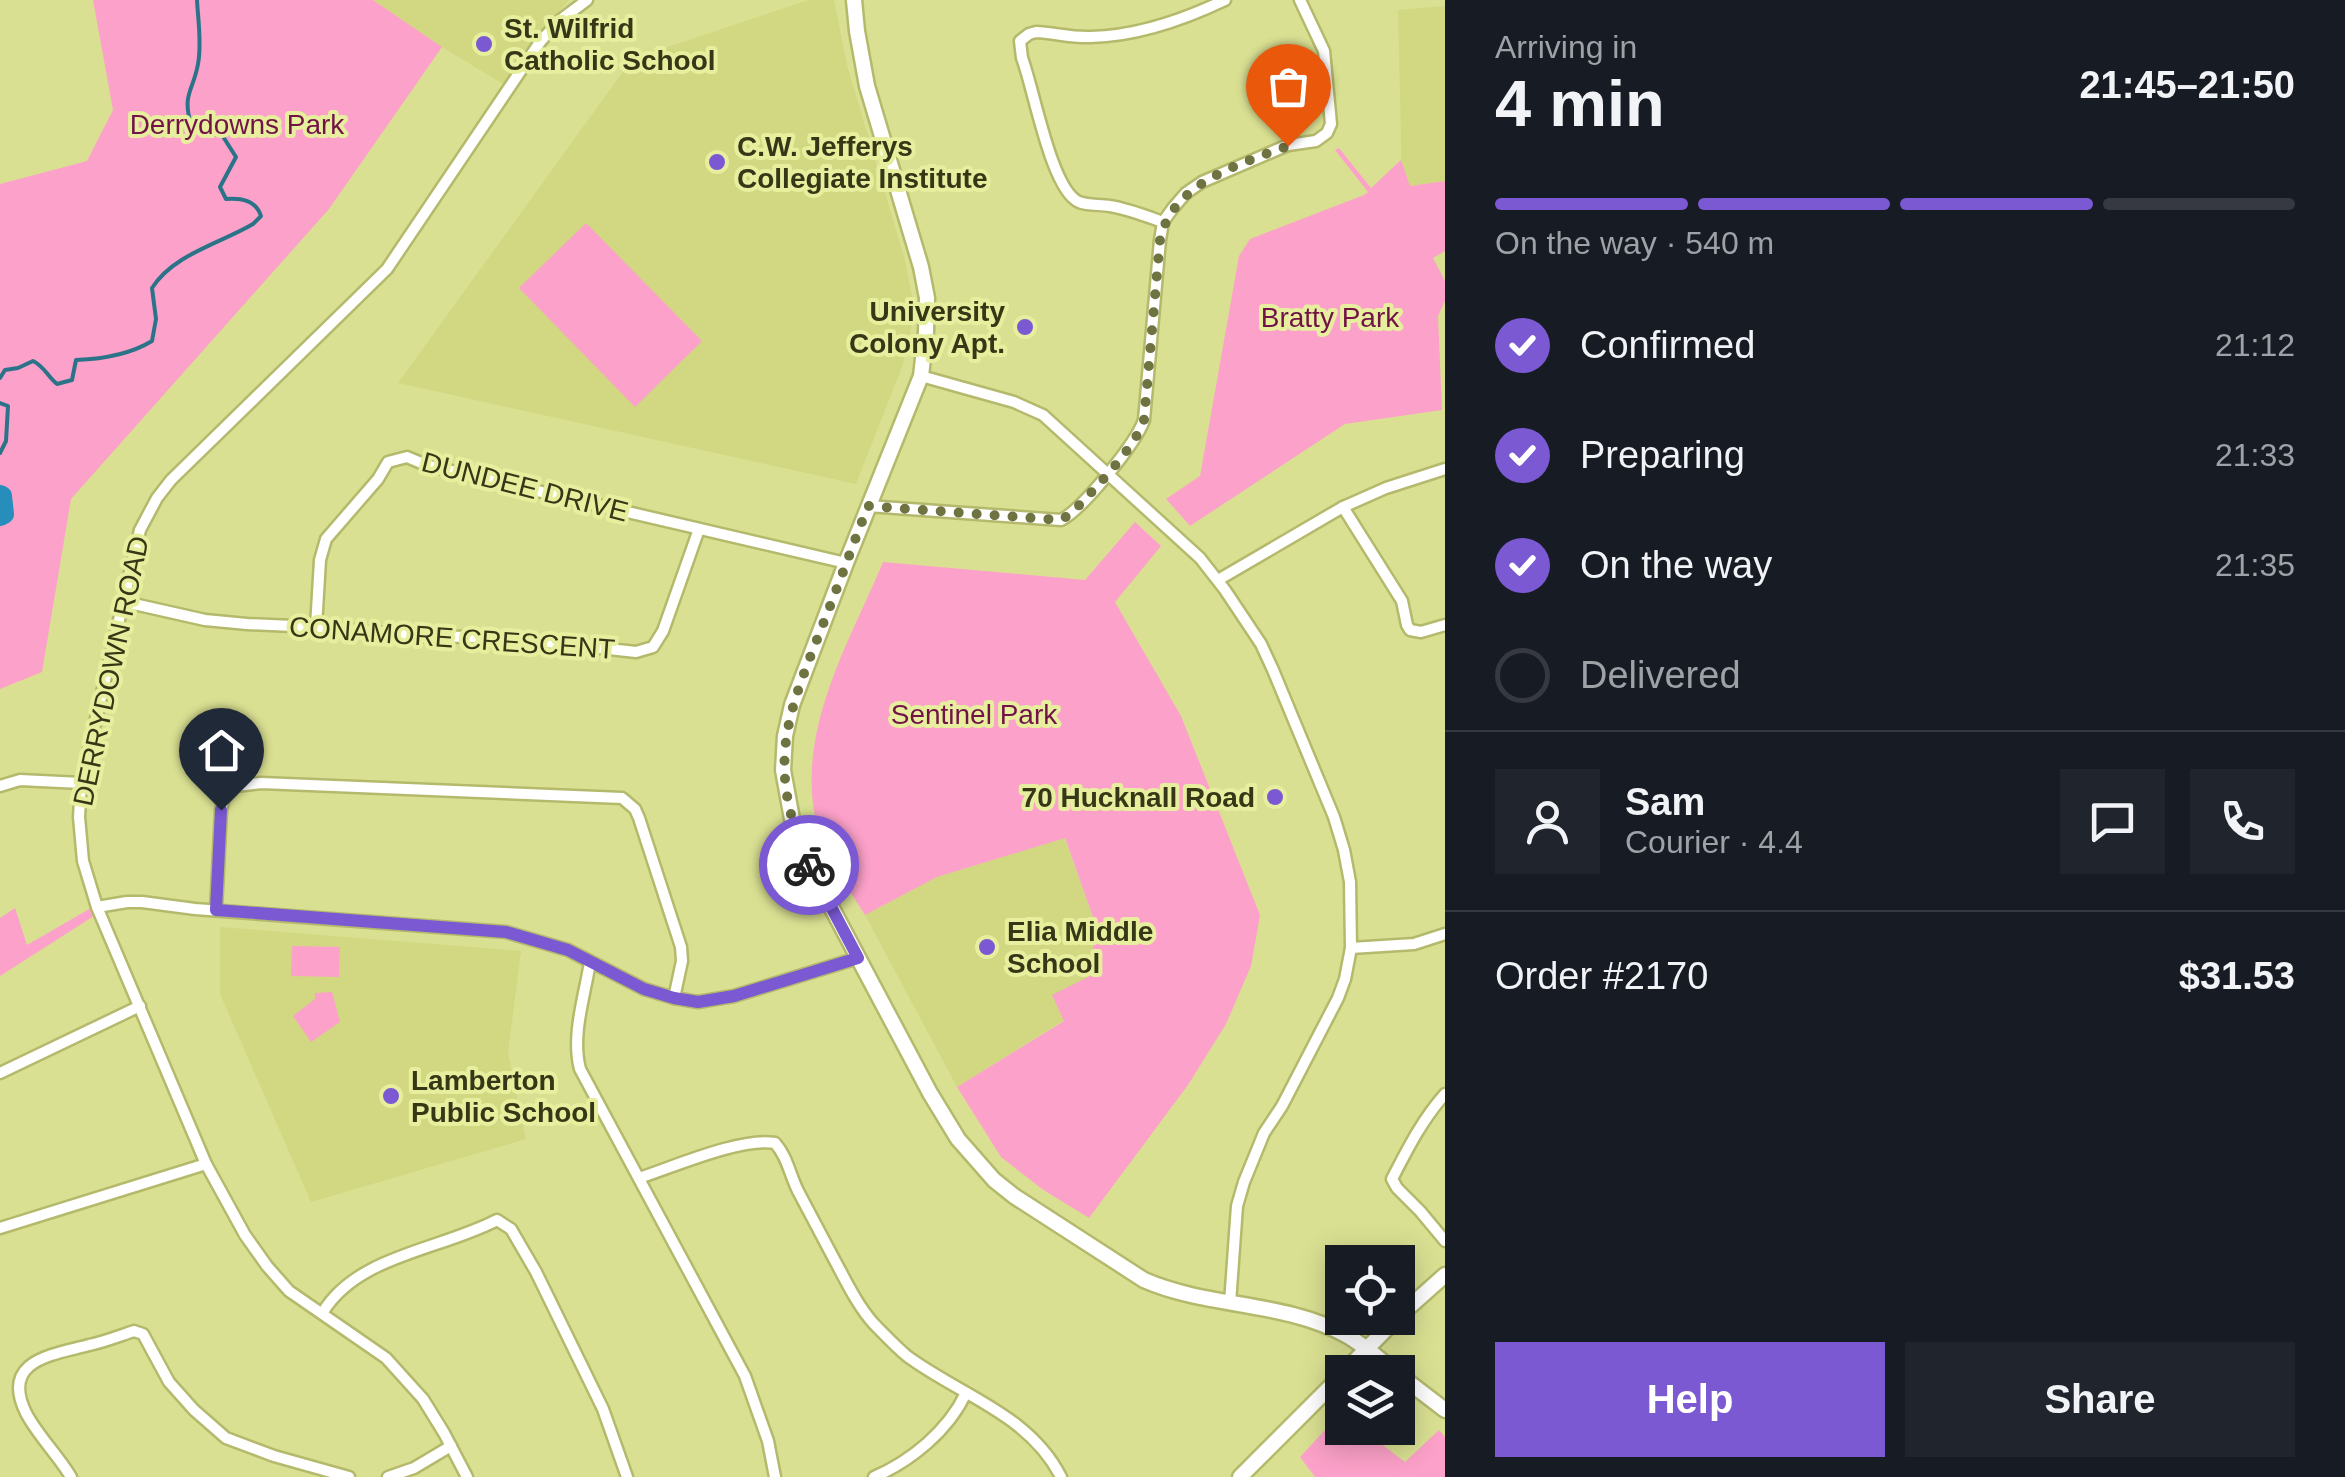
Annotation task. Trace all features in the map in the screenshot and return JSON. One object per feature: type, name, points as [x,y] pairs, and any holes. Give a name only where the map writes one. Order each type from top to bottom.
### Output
[{"type":"street","name":"DERRYDOWN ROAD","points":[[468,1477],[422,1399],[386,1358],[289,1291],[245,1235],[206,1164],[97,907],[83,860],[81,783],[140,530],[164,489],[387,269],[540,42],[586,0]]},
{"type":"street","points":[[854,0],[867,86],[927,298],[921,376],[792,705],[783,770],[798,840],[930,1093],[958,1138],[994,1180],[1024,1204],[1144,1280],[1173,1291],[1320,1324],[1347,1336],[1374,1355]]},
{"type":"street","points":[[1163,222],[1115,207],[1073,200],[1054,169],[1020,41],[1036,32],[1091,37],[1136,32],[1180,21],[1226,0]]},
{"type":"street","points":[[868,506],[1060,520],[1071,514],[1108,472],[1144,420],[1163,222],[1181,198],[1202,182],[1288,146],[1316,141],[1327,133],[1330,124],[1324,51],[1300,0]]},
{"type":"street","points":[[921,376],[1035,410],[1192,549],[1218,580],[1274,670],[1334,817],[1350,882],[1350,948],[1345,979],[1282,1106],[1264,1133],[1244,1182],[1238,1206],[1230,1303]]},
{"type":"street","name":"DUNDEE DRIVE","points":[[316,627],[320,560],[326,539],[388,462],[396,458],[407,457],[426,466],[846,563]]},
{"type":"street","points":[[1218,580],[1343,507],[1445,469]]},
{"type":"street","points":[[1343,507],[1402,601],[1410,630],[1421,632],[1445,625]]},
{"type":"street","name":"CONAMORE CRESCENT","points":[[125,602],[205,620],[247,624],[509,638],[626,652],[645,650],[653,647],[663,631],[699,529]]},
{"type":"street","points":[[0,786],[20,780],[81,783]]},
{"type":"street","points":[[216,910],[221,810],[224,799],[236,786],[262,783],[622,798],[635,808],[679,936],[682,961],[674,998]]},
{"type":"street","points":[[97,907],[142,902],[494,930],[568,950],[644,989],[698,1002],[734,996],[858,958]]},
{"type":"street","points":[[1350,948],[1414,944],[1445,934]]},
{"type":"street","points":[[590,962],[577,1040],[580,1069],[745,1376],[768,1441],[775,1477]]},
{"type":"street","points":[[0,1072],[140,1006]]},
{"type":"street","points":[[1445,1094],[1425,1116],[1392,1179],[1445,1241]]},
{"type":"street","points":[[639,1178],[742,1144],[775,1143],[870,1319],[911,1358],[1027,1431],[1062,1477]]},
{"type":"street","points":[[0,1228],[206,1164]]},
{"type":"street","points":[[323,1312],[332,1296],[366,1270],[476,1231],[496,1220],[503,1222],[536,1272],[594,1392],[627,1477]]},
{"type":"street","points":[[1415,1301],[1445,1275]]},
{"type":"street","points":[[72,1477],[26,1414],[18,1394],[18,1377],[38,1358],[134,1330],[144,1334],[168,1382],[226,1438],[348,1477]]},
{"type":"street","points":[[1362,1355],[1381,1335]]},
{"type":"street","points":[[1415,1387],[1445,1410]]},
{"type":"street","points":[[874,1477],[930,1442],[966,1393]]},
{"type":"street","points":[[1240,1477],[1325,1393]]},
{"type":"street","points":[[388,1477],[414,1468],[451,1446]]},
{"type":"shaded area","name":"St. Wilfrid Catholic School","points":[[373,0],[569,0],[534,41],[505,85]]},
{"type":"shaded area","name":"C.W. Jefferys Collegiate Institute","points":[[808,0],[834,0],[847,65],[905,260],[915,312],[902,367],[856,484],[398,383],[632,59]]},
{"type":"shaded area","points":[[1445,6],[1445,181],[1402,187],[1398,10]]},
{"type":"shaded area","name":"Elia Middle School","points":[[1064,837],[1094,920],[1092,975],[1064,1020],[957,1087],[865,915],[937,877]]},
{"type":"shaded area","name":"Lamberton Public School","points":[[220,927],[521,951],[508,1053],[526,1139],[311,1202],[220,994]]},
{"type":"green space","name":"Derrydowns Park","points":[[93,0],[373,0],[442,47],[329,209],[71,499],[42,672],[0,689],[0,184],[87,161],[113,110]]},
{"type":"green space","name":"Bratty Park","points":[[1339,148],[1371,188],[1401,160],[1410,186],[1445,181],[1445,251],[1433,258],[1445,281],[1445,301],[1438,316],[1442,410],[1345,424],[1190,526],[1166,499],[1200,476],[1239,256],[1250,239],[1368,192],[1335,150]]},
{"type":"green space","points":[[586,223],[702,341],[635,407],[519,288]]},
{"type":"green space","name":"Sentinel Park","points":[[1135,522],[1161,546],[1115,602],[1181,716],[1260,915],[1251,966],[1226,1024],[1188,1085],[1089,1218],[1001,1157],[957,1087],[1064,1021],[1052,995],[1092,975],[1094,920],[1065,838],[937,877],[865,915],[822,839],[814,811],[814,746],[831,683],[883,562],[1085,580]]},
{"type":"green space","points":[[15,908],[27,945],[91,908],[94,916],[0,976],[0,918]]},
{"type":"green space","points":[[292,946],[340,947],[339,977],[291,976]]},
{"type":"green space","points":[[332,992],[340,1022],[311,1042],[293,1016],[315,999],[315,993]]},
{"type":"green space","points":[[1325,1430],[1325,1445],[1382,1445],[1405,1462],[1439,1430],[1445,1437],[1445,1477],[1315,1477],[1300,1457]]},
{"type":"waterway","points":[[0,378],[5,370],[33,361],[57,384],[72,380],[76,360],[116,355],[152,341],[156,319],[152,288],[161,276],[185,258],[253,224],[261,216],[256,206],[247,201],[226,199],[220,187],[236,157],[222,135],[204,134],[191,125],[188,99],[200,48],[197,0]]},
{"type":"waterway","points":[[0,403],[8,406],[6,441],[0,453]]},
{"type":"waterway","points":[[0,495],[4,514],[0,516]]},
{"type":"way so far","points":[[809,865],[798,840],[784,783],[785,736],[802,676],[868,506],[1060,520],[1071,514],[1127,448],[1144,420],[1163,222],[1181,198],[1202,182],[1288,146]]},
{"type":"place","name":"St. Wilfrid Catholic School","points":[[484,44]]},
{"type":"place","name":"C.W. Jefferys Collegiate Institute","points":[[717,162]]},
{"type":"place","name":"University Colony Apt.","points":[[1025,327]]},
{"type":"place","name":"70 Hucknall Road","points":[[1275,797]]},
{"type":"place","name":"Elia Middle School","points":[[987,947]]},
{"type":"place","name":"Lamberton Public School","points":[[391,1096]]},
{"type":"route","points":[[221,810],[216,910],[506,932],[568,950],[644,989],[698,1002],[734,996],[858,958],[809,865]]}]
